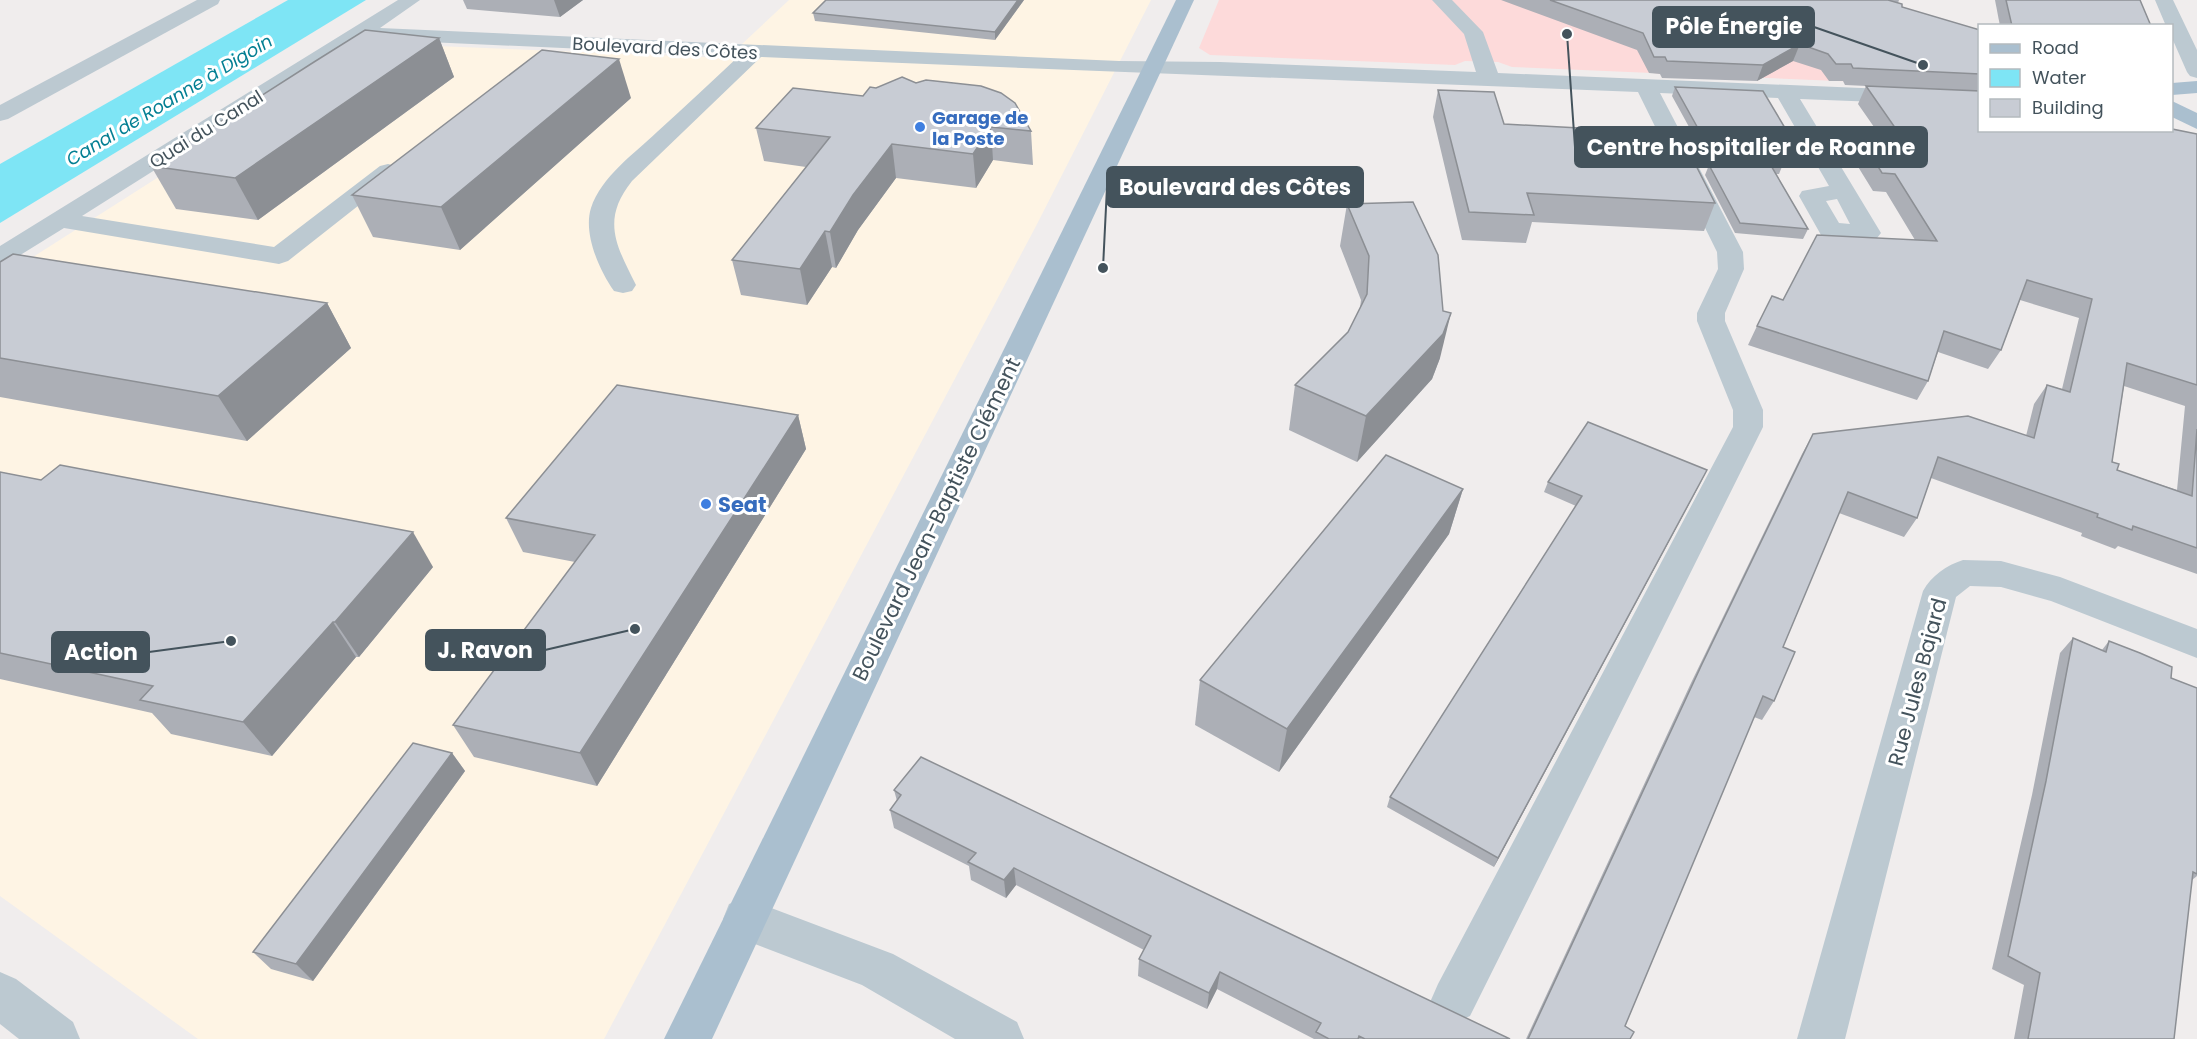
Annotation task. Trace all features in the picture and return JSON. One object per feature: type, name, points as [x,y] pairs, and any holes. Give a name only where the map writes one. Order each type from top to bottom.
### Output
[{"type":"main road","name":"Boulevard Jean-Baptiste Clément","points":[[688,1039],[1185,0]]},
{"type":"main road","points":[[2173,89],[2197,87]]},
{"type":"main road","points":[[2173,109],[2197,122]]},
{"type":"street","points":[[0,114],[211,0]]},
{"type":"street","name":"Quai du Canal","points":[[0,257],[411,0]]},
{"type":"street","points":[[1440,0],[1473,32],[1489,79]]},
{"type":"street","points":[[2173,6],[2197,72]]},
{"type":"street","name":"Boulevard des Côtes","points":[[358,33],[1119,68],[1153,67],[1489,79],[1978,100]]},
{"type":"street","points":[[528,62],[553,42]]},
{"type":"street","points":[[623,285],[605,246],[602,213],[610,194],[624,176],[754,52]]},
{"type":"street","points":[[1454,1000],[1748,428],[1748,410],[1711,321],[1711,313],[1731,269],[1730,252],[1646,86]]},
{"type":"street","points":[[1786,93],[1844,191]]},
{"type":"street","points":[[60,220],[279,256],[409,154]]},
{"type":"street","name":"Rue Jules Bajard","points":[[1821,1039],[1940,591],[1963,573],[2001,574],[2060,590],[2197,644]]},
{"type":"street","points":[[745,919],[877,969],[1000,1039]]},
{"type":"street","points":[[0,995],[56,1039]]},
{"type":"shaded area","points":[[789,0],[1151,0],[1035,228],[604,1039],[198,1039],[0,896],[0,278],[363,47],[387,44],[727,58]]},
{"type":"shaded area","points":[[1219,0],[1820,0],[1978,87],[1512,67],[1498,62],[1465,61],[1455,65],[1210,55],[1199,48]]},
{"type":"water","name":"Canal de Roanne à Digoin","points":[[288,0],[366,0],[0,223],[0,164]]},
{"type":"building","points":[[826,0],[1018,0],[995,32],[813,13]]},
{"type":"building","points":[[1550,0],[1888,0],[1902,4],[1902,7],[1978,29],[1978,74],[1853,68],[1851,64],[1836,64],[1828,54],[1800,44],[1763,65],[1667,61],[1665,57],[1654,57],[1643,33]]},
{"type":"building","points":[[2006,0],[2140,0],[2150,24],[2012,24]]},
{"type":"building","points":[[365,30],[439,38],[235,178],[151,166],[314,62]]},
{"type":"building","points":[[542,50],[619,59],[441,207],[352,195]]},
{"type":"building","points":[[902,77],[916,83],[926,80],[981,86],[1001,93],[1015,103],[1031,131],[991,127],[973,154],[892,144],[853,195],[830,232],[825,231],[800,269],[732,260],[830,137],[756,128],[793,88],[863,96],[870,87],[876,88]]},
{"type":"building","points":[[1866,86],[1978,91],[1978,132],[2173,132],[2173,129],[2197,134],[2197,385],[2127,363],[2112,462],[2119,464],[2117,470],[2192,496],[2197,429],[2197,548],[2133,526],[2132,530],[2097,517],[2098,514],[1938,457],[1917,518],[1848,492],[1783,647],[1795,652],[1774,701],[1763,696],[1625,1026],[1634,1032],[1630,1039],[1528,1039],[1702,664],[1813,434],[1968,416],[2034,438],[2047,385],[2070,392],[2092,299],[2027,280],[2001,350],[1944,331],[1928,381],[1757,326],[1772,296],[1783,300],[1817,235],[1937,241],[1895,174],[1882,173],[1861,139],[1872,140],[1870,136],[1903,139]]},
{"type":"building","points":[[1675,87],[1763,91],[1785,128],[1759,127],[1783,164],[1770,164],[1808,229],[1740,223],[1709,165],[1719,166]]},
{"type":"building","points":[[1438,90],[1494,92],[1504,124],[1598,129],[1603,142],[1686,146],[1715,203],[1527,193],[1534,215],[1469,212]]},
{"type":"building","points":[[1413,202],[1438,255],[1443,311],[1451,313],[1443,334],[1366,416],[1295,385],[1348,332],[1367,294],[1369,256],[1347,204]]},
{"type":"building","points":[[13,254],[327,303],[218,396],[0,358],[0,262]]},
{"type":"building","points":[[617,385],[798,415],[580,753],[453,725],[595,535],[506,518]]},
{"type":"building","points":[[1588,422],[1707,470],[1498,858],[1390,797],[1582,496],[1548,482]]},
{"type":"building","points":[[1386,455],[1463,489],[1287,729],[1200,680]]},
{"type":"building","points":[[60,465],[413,532],[335,622],[243,722],[140,700],[153,686],[0,653],[0,472],[41,480]]},
{"type":"building","points":[[2073,638],[2106,652],[2109,641],[2140,653],[2172,667],[2171,678],[2197,688],[2197,874],[2193,872],[2174,1039],[2028,1039],[2040,973],[2008,956],[2046,781]]},
{"type":"building","points":[[413,743],[452,753],[296,964],[253,952]]},
{"type":"building","points":[[921,757],[1510,1039],[1365,1039],[1359,1036],[1358,1039],[1329,1039],[1316,1032],[1321,1023],[1220,972],[1209,993],[1139,959],[1151,936],[1014,868],[1004,880],[968,862],[976,853],[890,810],[901,795],[894,790]]},
{"type":"place","name":"Centre hospitalier de Roanne","points":[[1567,34]]},
{"type":"place","name":"Pôle Énergie","points":[[1923,65]]},
{"type":"place","name":"Garage de la Poste","points":[[920,127]]},
{"type":"place","name":"Boulevard des Côtes","points":[[1103,268]]},
{"type":"place","name":"Seat","points":[[706,504]]},
{"type":"place","name":"J. Ravon","points":[[635,629]]},
{"type":"place","name":"Action","points":[[231,641]]}]
